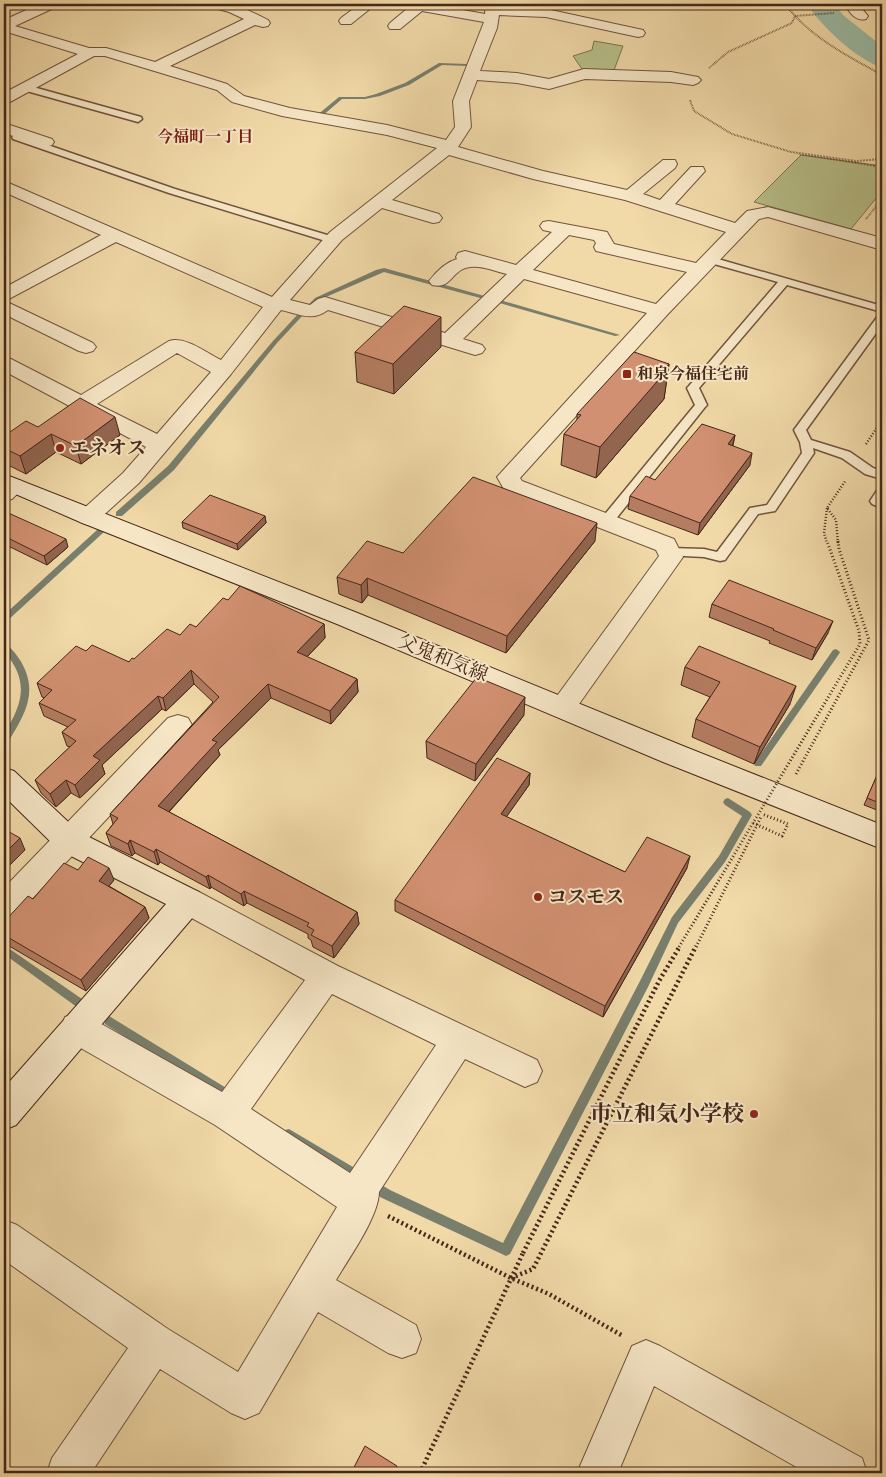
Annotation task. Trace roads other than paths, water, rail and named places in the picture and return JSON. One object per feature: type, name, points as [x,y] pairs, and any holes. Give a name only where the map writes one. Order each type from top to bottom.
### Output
[{"type":"street","points":[[4,26],[51,4]]},
{"type":"street","points":[[157,68],[211,45],[259,21],[216,4]]},
{"type":"street","points":[[418,25],[398,24],[413,5],[546,13],[631,30]]},
{"type":"street","points":[[88,517],[131,478],[224,370],[276,304],[333,240],[448,147],[463,127],[460,101],[471,74],[478,36],[490,28],[492,11]]},
{"type":"street","points":[[4,26],[88,52],[106,52],[222,87],[238,99],[288,113],[387,130],[539,175],[630,196],[738,230]]},
{"type":"street","points":[[4,99],[88,54],[88,52]]},
{"type":"street","points":[[471,74],[517,78],[549,84],[584,74],[671,77],[693,80]]},
{"type":"street","points":[[630,196],[668,164]]},
{"type":"street","points":[[664,206],[697,170]]},
{"type":"street","points":[[4,186],[276,304],[313,312],[325,303],[475,349]]},
{"type":"street","points":[[379,202],[433,218]]},
{"type":"street","points":[[562,707],[671,556],[666,545],[513,486],[508,477],[660,311],[753,215],[768,212],[882,244]]},
{"type":"street","points":[[449,341],[520,274],[557,227],[603,231],[601,236],[605,243],[603,247],[706,265]]},
{"type":"street","points":[[8,289],[115,234]]},
{"type":"street","points":[[441,273],[471,259],[660,311]]},
{"type":"street","points":[[4,308],[86,347]]},
{"type":"street","points":[[60,334],[77,324]]},
{"type":"street","points":[[82,404],[176,345],[224,370]]},
{"type":"street","points":[[4,363],[160,445]]},
{"type":"street","name":"父鬼和気線","points":[[7,487],[346,618],[562,707],[775,802],[882,837]]},
{"type":"street","points":[[4,908],[178,725]]},
{"type":"street","points":[[4,779],[69,841],[188,901],[327,976],[525,1071]]},
{"type":"street","points":[[4,1113],[188,901]]},
{"type":"street","points":[[234,1103],[327,976]]},
{"type":"street","points":[[78,1028],[234,1103],[364,1188]]},
{"type":"street","points":[[4,1238],[154,1343],[245,1399],[311,1287],[364,1188],[459,1038]]},
{"type":"street","points":[[311,1287],[402,1339]]},
{"type":"street","points":[[67,1473],[154,1343]]},
{"type":"street","points":[[596,1473],[646,1360],[847,1473]]},
{"type":"lane","points":[[26,88],[138,119]]},
{"type":"lane","points":[[27,135],[172,191],[333,240]]},
{"type":"lane","points":[[706,265],[785,281],[882,309]]},
{"type":"lane","points":[[606,522],[701,405],[693,388],[785,281]]},
{"type":"lane","points":[[669,552],[704,553],[720,557],[754,512],[771,508],[808,454],[806,442],[800,430],[882,318]]},
{"type":"lane","points":[[806,442],[846,455],[870,471],[882,475]]},
{"type":"lane","points":[[882,492],[876,501],[882,504]]},
{"type":"waterway","points":[[820,4],[834,22],[882,59]]},
{"type":"waterway","points":[[319,116],[341,98],[365,98],[378,95],[407,84],[441,64],[467,65]]},
{"type":"waterway","points":[[309,307],[317,299],[384,270],[486,298]]},
{"type":"waterway","points":[[498,301],[617,335]]},
{"type":"waterway","points":[[119,514],[171,468],[275,342],[301,314]]},
{"type":"waterway","points":[[4,619],[100,532]]},
{"type":"waterway","points":[[4,646],[22,670],[25,682],[23,704],[4,742]]},
{"type":"waterway","points":[[758,764],[836,652]]},
{"type":"waterway","points":[[370,1184],[386,1194],[506,1250],[644,984],[675,920],[722,859],[747,815],[728,802]]},
{"type":"waterway","points":[[4,949],[78,1002]]},
{"type":"waterway","points":[[109,1021],[232,1098]]},
{"type":"waterway","points":[[289,1134],[359,1177]]},
{"type":"place","name":"和泉今福住宅前","points":[[627,374]]},
{"type":"place","name":"エネオス","points":[[60,448]]},
{"type":"place","name":"コスモス","points":[[538,897]]},
{"type":"place","name":"市立和気小学校","points":[[754,1114]]},
{"type":"district","name":"今福町一丁目","points":[[205,137]]}]
